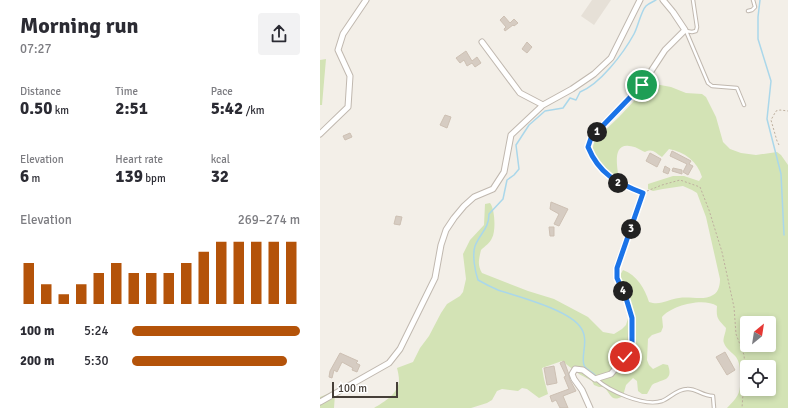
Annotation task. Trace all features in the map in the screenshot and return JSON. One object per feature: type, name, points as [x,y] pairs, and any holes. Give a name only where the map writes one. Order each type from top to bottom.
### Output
[{"type":"street","points":[[320,134],[348,107],[350,76],[338,50],[343,34],[366,0]]},
{"type":"street","points":[[320,402],[389,363],[400,349],[435,278],[441,245],[446,230],[464,206],[474,197],[493,189],[504,172],[511,135],[543,105],[572,89],[594,74],[611,58],[640,0]]},
{"type":"street","points":[[590,408],[582,390],[572,374],[575,369],[582,370],[595,379],[610,374],[625,357],[632,342],[632,318],[626,298],[617,278],[617,268],[643,193],[622,185],[602,170],[592,158],[588,147],[591,138],[642,85],[665,50],[685,30],[663,0]]},
{"type":"street","points":[[482,42],[520,94],[543,105]]},
{"type":"lane","points":[[685,30],[692,32],[696,30],[697,27],[693,0]]},
{"type":"lane","points":[[748,11],[752,10],[754,7],[753,0]]},
{"type":"lane","points":[[685,30],[708,83],[712,86],[737,88],[744,105]]},
{"type":"lane","points":[[595,379],[605,386],[629,398],[651,403],[661,401],[678,391],[692,389],[706,396],[714,396],[714,408]]},
{"type":"path","points":[[779,145],[771,120],[776,111],[788,111]]},
{"type":"path","points":[[643,193],[662,185],[680,180],[700,187],[722,252],[734,307],[736,334],[744,355],[745,366],[742,408]]},
{"type":"shaded area","points":[[592,0],[611,0],[594,25],[581,16]]},
{"type":"green space","points":[[326,59],[322,105],[320,105],[320,60]]},
{"type":"green space","points":[[655,84],[671,87],[686,93],[702,94],[706,97],[716,117],[723,142],[730,149],[741,153],[756,155],[777,152],[788,165],[788,408],[727,408],[737,397],[740,381],[740,396],[776,396],[776,360],[740,360],[740,368],[736,357],[724,343],[723,340],[726,328],[718,318],[717,306],[711,303],[697,302],[680,306],[667,313],[662,317],[663,327],[661,332],[652,335],[648,339],[647,360],[649,365],[653,369],[663,364],[668,365],[669,374],[666,379],[652,385],[647,394],[642,394],[638,391],[637,381],[633,378],[626,385],[623,396],[616,399],[612,397],[604,387],[594,385],[592,381],[579,374],[562,361],[542,368],[548,394],[539,398],[527,389],[522,388],[518,391],[502,389],[497,391],[492,400],[471,408],[374,408],[393,394],[399,381],[397,368],[413,362],[447,304],[460,296],[463,292],[466,279],[463,254],[470,240],[484,225],[485,204],[490,203],[492,206],[494,225],[491,240],[481,250],[479,265],[482,273],[528,291],[554,299],[588,317],[603,332],[614,334],[626,325],[629,315],[619,277],[623,270],[628,272],[636,279],[643,287],[649,302],[653,303],[661,303],[683,298],[705,298],[717,292],[720,279],[706,217],[697,193],[683,186],[653,191],[648,189],[648,184],[673,176],[684,176],[699,181],[702,177],[694,162],[690,158],[675,150],[669,149],[662,157],[652,151],[645,152],[633,147],[624,146],[620,148],[618,152],[618,174],[614,175],[601,164],[594,155],[593,144],[596,139],[646,88]]},
{"type":"green space","points":[[330,393],[335,394],[334,408],[320,408],[320,397]]},
{"type":"building","points":[[504,16],[510,23],[514,19],[518,23],[505,31],[504,29],[506,27],[500,20]]},
{"type":"building","points":[[527,42],[532,47],[527,53],[522,49]]},
{"type":"building","points":[[466,51],[472,61],[477,57],[481,63],[475,67],[472,63],[467,66],[464,60],[460,63],[456,58]]},
{"type":"building","points":[[445,115],[451,117],[447,128],[440,125]]},
{"type":"building","points":[[350,133],[352,137],[345,140],[343,136]]},
{"type":"building","points":[[672,151],[691,161],[689,164],[693,166],[688,175],[683,172],[687,164],[670,156]]},
{"type":"building","points":[[650,153],[661,159],[657,167],[646,161]]},
{"type":"building","points":[[665,166],[670,169],[668,174],[663,172]]},
{"type":"building","points":[[673,168],[682,170],[682,174],[672,171]]},
{"type":"building","points":[[551,202],[568,209],[559,226],[554,224],[559,214],[550,209]]},
{"type":"building","points":[[396,216],[402,217],[400,225],[394,224]]},
{"type":"building","points":[[549,227],[554,227],[554,236],[550,236]]},
{"type":"building","points":[[725,352],[735,370],[727,375],[716,357]]},
{"type":"building","points":[[340,353],[358,361],[356,363],[360,365],[357,372],[342,362],[337,372],[334,370],[332,378],[329,377],[330,371]]},
{"type":"building","points":[[564,361],[570,380],[576,391],[563,396],[568,408],[560,408],[556,400],[552,402],[550,396],[569,389],[564,377],[566,376],[560,363]]},
{"type":"building","points":[[554,366],[557,383],[547,385],[544,368]]},
{"type":"waterway","points":[[595,375],[583,364],[585,338],[584,333],[575,321],[555,310],[531,300],[498,290],[478,280],[474,263],[474,250],[488,224],[489,214],[503,199],[507,180],[519,169],[516,145],[529,125],[545,111],[563,108],[570,98],[576,100],[580,92],[588,88],[603,75],[629,42],[644,8],[656,0]]},
{"type":"waterway","points":[[760,0],[758,39],[771,81],[767,119],[781,174],[784,235]]},
{"type":"route","points":[[625,357],[632,342],[632,318],[626,298],[617,278],[617,268],[643,193],[622,185],[602,170],[592,158],[588,147],[591,138],[642,85]]}]
